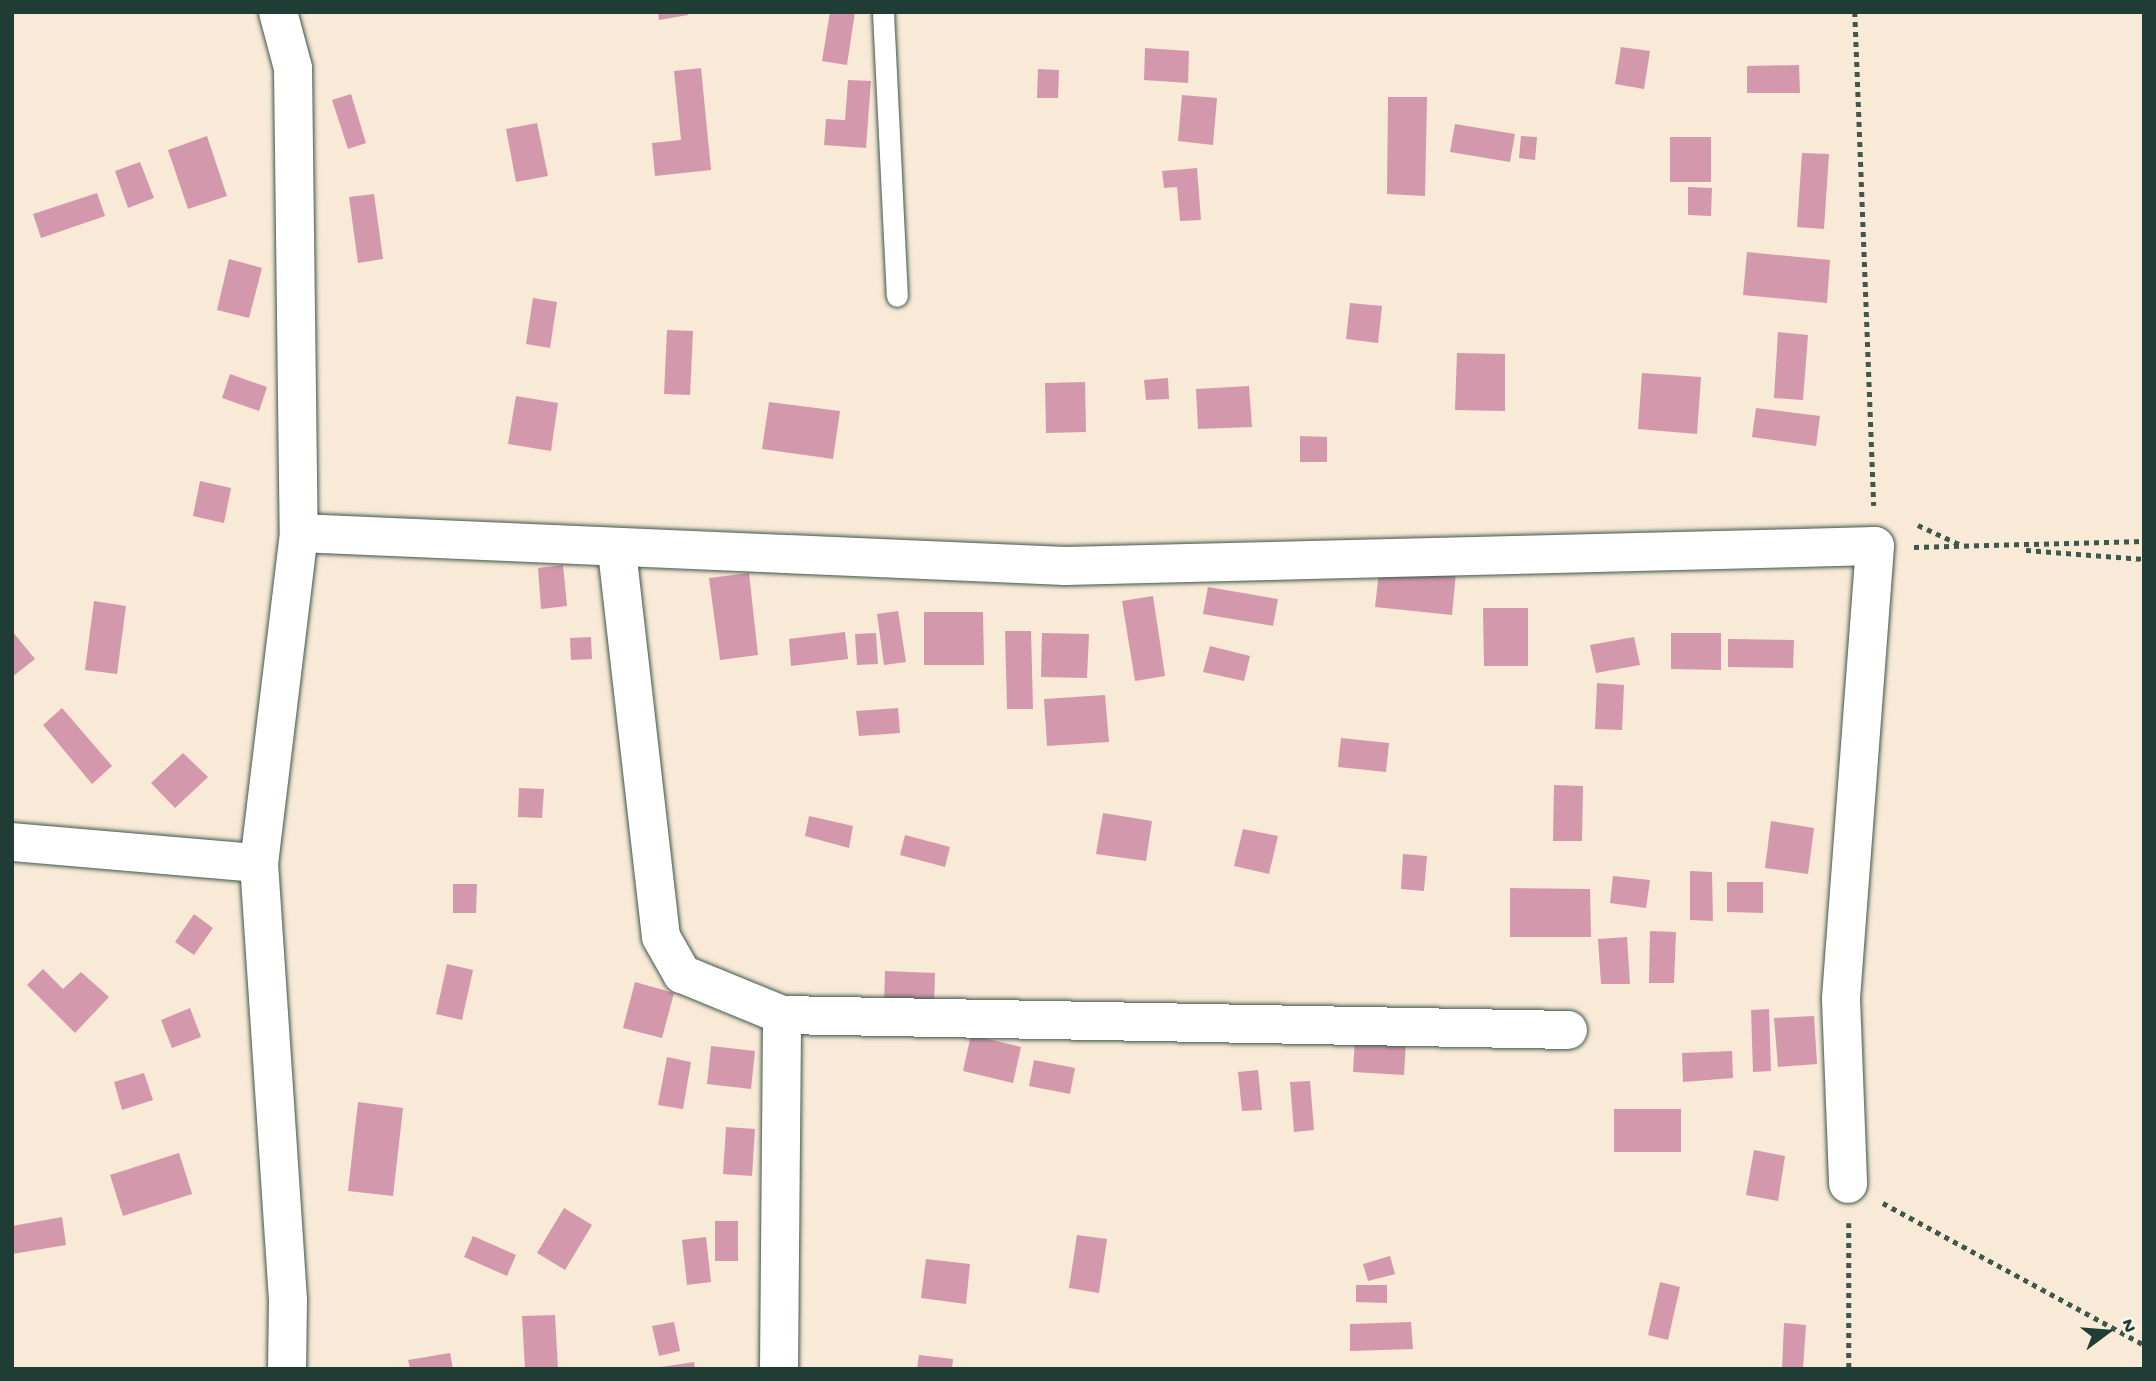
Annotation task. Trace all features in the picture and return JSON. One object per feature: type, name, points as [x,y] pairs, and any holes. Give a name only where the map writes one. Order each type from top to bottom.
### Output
[{"type":"street","points":[[278,12],[293,68],[299,533],[258,863],[288,1300],[287,1369]]},
{"type":"street","points":[[299,533],[617,551],[1065,566],[1875,546],[1841,999],[1848,1184]]},
{"type":"street","points":[[617,551],[661,937],[682,974],[782,1015],[1568,1030]]},
{"type":"street","points":[[12,842],[258,863]]},
{"type":"street","points":[[779,1369],[782,1015]]},
{"type":"lane","points":[[883,12],[897,296]]},
{"type":"path","points":[[1855,12],[1875,546],[2007,548],[2144,541]]},
{"type":"path","points":[[1919,525],[1952,544],[2144,559]]},
{"type":"path","points":[[1849,1369],[1848,1184],[2144,1345]]},
{"type":"building","points":[[658,12],[688,12],[688,15],[659,20]]},
{"type":"building","points":[[830,12],[855,12],[847,65],[822,61]]},
{"type":"building","points":[[1621,47],[1650,51],[1644,89],[1615,84]]},
{"type":"building","points":[[1145,48],[1189,51],[1188,83],[1144,80]]},
{"type":"building","points":[[1799,65],[1800,93],[1747,93],[1747,66]]},
{"type":"building","points":[[701,68],[711,170],[655,176],[652,143],[681,140],[674,71]]},
{"type":"building","points":[[1038,69],[1059,70],[1058,98],[1037,98]]},
{"type":"building","points":[[848,80],[871,81],[866,148],[824,145],[826,119],[845,120]]},
{"type":"building","points":[[351,94],[366,143],[348,149],[332,100]]},
{"type":"building","points":[[1182,95],[1217,98],[1213,145],[1178,141]]},
{"type":"building","points":[[1388,97],[1427,97],[1425,196],[1387,194]]},
{"type":"building","points":[[537,123],[548,176],[516,182],[506,129]]},
{"type":"building","points":[[1455,124],[1515,134],[1510,162],[1450,152]]},
{"type":"building","points":[[207,136],[227,196],[188,209],[168,150]]},
{"type":"building","points":[[1521,136],[1537,137],[1535,160],[1519,158]]},
{"type":"building","points":[[1670,137],[1711,137],[1711,182],[1670,182]]},
{"type":"building","points":[[1802,153],[1829,154],[1824,229],[1797,227]]},
{"type":"building","points":[[140,162],[154,198],[128,208],[115,171]]},
{"type":"building","points":[[1197,168],[1201,220],[1180,221],[1177,187],[1164,188],[1162,171]]},
{"type":"building","points":[[1688,187],[1712,188],[1711,216],[1688,215]]},
{"type":"building","points":[[97,193],[105,216],[41,238],[33,214]]},
{"type":"building","points":[[374,194],[383,259],[358,263],[349,197]]},
{"type":"building","points":[[1747,252],[1830,260],[1827,303],[1743,295]]},
{"type":"building","points":[[229,259],[262,268],[249,318],[217,310]]},
{"type":"building","points":[[533,298],[557,302],[550,348],[526,344]]},
{"type":"building","points":[[1350,303],[1382,306],[1378,343],[1346,339]]},
{"type":"building","points":[[667,330],[693,331],[690,395],[664,394]]},
{"type":"building","points":[[1778,332],[1808,335],[1803,400],[1774,398]]},
{"type":"building","points":[[1457,353],[1505,354],[1505,411],[1455,410]]},
{"type":"building","points":[[1642,373],[1701,377],[1697,434],[1638,429]]},
{"type":"building","points":[[230,374],[267,387],[259,411],[222,398]]},
{"type":"building","points":[[1168,378],[1169,399],[1146,400],[1144,380]]},
{"type":"building","points":[[1085,382],[1086,432],[1046,433],[1045,383]]},
{"type":"building","points":[[1249,386],[1252,427],[1198,429],[1196,389]]},
{"type":"building","points":[[516,396],[558,403],[551,451],[508,444]]},
{"type":"building","points":[[769,402],[840,411],[833,459],[762,449]]},
{"type":"building","points":[[1756,408],[1820,416],[1816,446],[1752,437]]},
{"type":"building","points":[[1300,436],[1327,437],[1327,462],[1300,462]]},
{"type":"building","points":[[200,481],[231,488],[224,523],[193,516]]},
{"type":"building","points":[[1380,563],[1456,572],[1452,615],[1375,607]]},
{"type":"building","points":[[563,565],[567,606],[541,609],[538,568]]},
{"type":"building","points":[[749,573],[758,655],[720,660],[709,578]]},
{"type":"building","points":[[1208,587],[1278,599],[1273,626],[1203,614]]},
{"type":"building","points":[[1153,596],[1165,676],[1135,681],[1122,601]]},
{"type":"building","points":[[94,601],[126,606],[117,674],[85,670]]},
{"type":"building","points":[[1483,608],[1528,608],[1528,666],[1484,666]]},
{"type":"building","points":[[898,611],[906,662],[884,665],[877,614]]},
{"type":"building","points":[[924,612],[983,612],[984,665],[924,665]]},
{"type":"building","points":[[12,631],[35,659],[12,677]]},
{"type":"building","points":[[1005,631],[1031,631],[1033,709],[1007,709]]},
{"type":"building","points":[[845,632],[848,659],[791,666],[789,639]]},
{"type":"building","points":[[876,633],[878,664],[857,665],[855,634]]},
{"type":"building","points":[[1042,633],[1089,634],[1087,678],[1041,677]]},
{"type":"building","points":[[1671,633],[1721,633],[1721,670],[1671,669]]},
{"type":"building","points":[[591,637],[592,659],[571,660],[570,638]]},
{"type":"building","points":[[1634,637],[1640,665],[1596,673],[1590,645]]},
{"type":"building","points":[[1728,639],[1794,640],[1793,668],[1728,667]]},
{"type":"building","points":[[1210,646],[1250,656],[1244,681],[1203,672]]},
{"type":"building","points":[[1597,683],[1624,685],[1622,730],[1595,729]]},
{"type":"building","points":[[1105,695],[1109,742],[1047,746],[1044,699]]},
{"type":"building","points":[[62,708],[112,766],[92,784],[43,725]]},
{"type":"building","points":[[898,708],[900,733],[859,736],[856,711]]},
{"type":"building","points":[[1341,738],[1389,743],[1386,772],[1338,767]]},
{"type":"building","points":[[183,753],[208,777],[175,808],[151,783]]},
{"type":"building","points":[[1554,785],[1583,786],[1582,841],[1553,841]]},
{"type":"building","points":[[519,788],[544,789],[542,818],[518,817]]},
{"type":"building","points":[[1103,813],[1152,821],[1146,861],[1096,854]]},
{"type":"building","points":[[809,816],[853,826],[849,848],[805,836]]},
{"type":"building","points":[[1771,821],[1814,828],[1808,874],[1765,868]]},
{"type":"building","points":[[1243,829],[1278,836],[1269,874],[1234,866]]},
{"type":"building","points":[[905,835],[950,847],[945,867],[900,855]]},
{"type":"building","points":[[1403,854],[1427,856],[1424,891],[1401,889]]},
{"type":"building","points":[[1690,871],[1712,872],[1713,921],[1690,920]]},
{"type":"building","points":[[1613,876],[1650,880],[1646,908],[1610,903]]},
{"type":"building","points":[[1727,882],[1763,882],[1763,913],[1727,912]]},
{"type":"building","points":[[453,884],[477,884],[476,913],[453,913]]},
{"type":"building","points":[[1510,888],[1590,889],[1591,937],[1510,937]]},
{"type":"building","points":[[194,914],[213,928],[194,955],[175,942]]},
{"type":"building","points":[[1650,931],[1676,932],[1674,983],[1649,983]]},
{"type":"building","points":[[1627,937],[1630,984],[1601,984],[1598,939]]},
{"type":"building","points":[[447,964],[473,970],[462,1020],[436,1014]]},
{"type":"building","points":[[43,969],[63,989],[81,972],[109,997],[75,1033],[27,985]]},
{"type":"building","points":[[885,971],[935,973],[934,1007],[884,1005]]},
{"type":"building","points":[[635,982],[674,993],[662,1038],[623,1028]]},
{"type":"building","points":[[190,1008],[201,1037],[172,1048],[161,1020]]},
{"type":"building","points":[[1769,1009],[1771,1071],[1753,1072],[1751,1010]]},
{"type":"building","points":[[1814,1016],[1817,1064],[1778,1067],[1774,1018]]},
{"type":"building","points":[[971,1035],[1021,1047],[1013,1083],[963,1071]]},
{"type":"building","points":[[1355,1038],[1406,1041],[1404,1075],[1353,1072]]},
{"type":"building","points":[[711,1046],[755,1051],[751,1089],[707,1084]]},
{"type":"building","points":[[1732,1051],[1733,1078],[1683,1082],[1682,1053]]},
{"type":"building","points":[[667,1057],[691,1062],[683,1109],[658,1105]]},
{"type":"building","points":[[1034,1060],[1075,1068],[1070,1094],[1029,1086]]},
{"type":"building","points":[[1258,1070],[1262,1110],[1242,1111],[1238,1072]]},
{"type":"building","points":[[144,1073],[153,1100],[122,1110],[114,1082]]},
{"type":"building","points":[[1310,1081],[1314,1130],[1294,1132],[1290,1082]]},
{"type":"building","points":[[358,1102],[403,1108],[393,1196],[348,1191]]},
{"type":"building","points":[[1614,1109],[1681,1109],[1681,1152],[1614,1152]]},
{"type":"building","points":[[726,1127],[755,1129],[752,1176],[723,1174]]},
{"type":"building","points":[[1754,1150],[1785,1156],[1778,1201],[1746,1195]]},
{"type":"building","points":[[179,1153],[192,1194],[123,1216],[110,1175]]},
{"type":"building","points":[[564,1208],[592,1225],[565,1270],[537,1253]]},
{"type":"building","points":[[62,1217],[66,1245],[12,1254],[12,1226]]},
{"type":"building","points":[[715,1221],[738,1221],[738,1261],[715,1261]]},
{"type":"building","points":[[1077,1235],[1107,1239],[1099,1293],[1069,1288]]},
{"type":"building","points":[[473,1236],[516,1255],[507,1276],[464,1257]]},
{"type":"building","points":[[706,1237],[711,1282],[687,1285],[682,1240]]},
{"type":"building","points":[[1390,1256],[1395,1274],[1368,1281],[1363,1264]]},
{"type":"building","points":[[926,1259],[970,1264],[966,1304],[921,1298]]},
{"type":"building","points":[[1660,1282],[1680,1287],[1668,1340],[1648,1335]]},
{"type":"building","points":[[1356,1285],[1387,1285],[1387,1303],[1356,1302]]},
{"type":"building","points":[[555,1315],[558,1369],[525,1369],[522,1316]]},
{"type":"building","points":[[674,1322],[680,1351],[659,1356],[652,1326]]},
{"type":"building","points":[[1411,1322],[1413,1349],[1350,1351],[1350,1324]]},
{"type":"building","points":[[1784,1323],[1806,1325],[1803,1369],[1782,1369]]},
{"type":"building","points":[[450,1353],[453,1369],[410,1369],[408,1360]]},
{"type":"building","points":[[919,1355],[953,1359],[952,1369],[917,1369]]},
{"type":"building","points":[[694,1362],[695,1369],[661,1369],[661,1367]]}]
